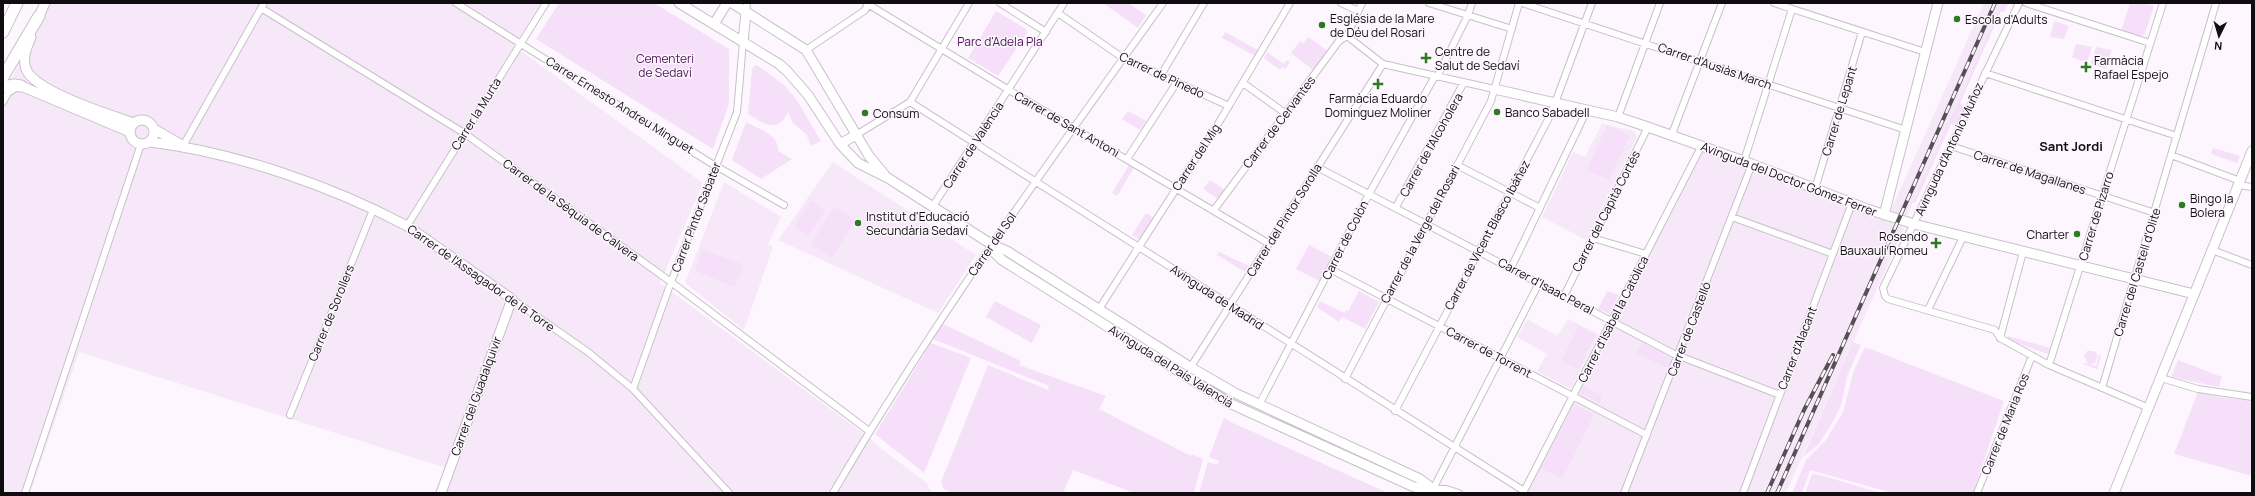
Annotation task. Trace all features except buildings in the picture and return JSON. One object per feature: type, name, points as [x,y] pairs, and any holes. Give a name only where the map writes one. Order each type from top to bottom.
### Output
[{"type":"highway","points":[[3,32],[17,3]]},
{"type":"highway","points":[[3,77],[39,16]]},
{"type":"highway","points":[[3,87],[14,85],[21,86]]},
{"type":"street","points":[[45,3],[25,52],[26,69],[38,84],[79,104],[134,123]]},
{"type":"street","name":"Carrer Ernesto Andreu Minguet","points":[[456,3],[716,166],[784,205]]},
{"type":"street","name":"Carrer la Murta","points":[[407,226],[520,42],[546,3]]},
{"type":"street","name":"Avinguda del País Valencià","points":[[680,3],[779,64],[798,82],[840,144],[858,163],[888,178],[992,244],[1007,251],[1190,367],[1259,405],[1420,479],[1436,492]]},
{"type":"street","points":[[714,24],[727,3]]},
{"type":"street","name":"Avinguda del País Valencià","points":[[732,3],[746,8],[806,50],[869,156],[888,178]]},
{"type":"street","points":[[840,144],[910,102],[970,3]]},
{"type":"street","points":[[1000,3],[1046,32]]},
{"type":"street","name":"Carrer de València","points":[[933,206],[1064,3]]},
{"type":"street","name":"Carrer del Sol","points":[[833,493],[869,431],[992,244],[1163,3]]},
{"type":"street","points":[[1160,75],[1204,3]]},
{"type":"street","name":"Carrer del Mig","points":[[1100,309],[1229,106],[1290,3]]},
{"type":"street","points":[[1341,3],[1358,11]]},
{"type":"street","points":[[1362,3],[1347,36],[1383,64]]},
{"type":"street","points":[[1429,3],[1512,29]]},
{"type":"street","name":"Carrer de Colón","points":[[1259,405],[1369,194],[1436,76],[1468,15],[1472,3]]},
{"type":"street","name":"Carrer d'Ausiàs March","points":[[1521,3],[1700,60],[1906,130]]},
{"type":"street","name":"Carrer de la Verge del Rosari","points":[[1345,379],[1386,298],[1491,100],[1521,3]]},
{"type":"street","name":"Carrer de Vicent Blasco Ibáñez","points":[[1395,411],[1556,102],[1592,3]]},
{"type":"street","points":[[1618,117],[1660,3]]},
{"type":"street","points":[[1672,134],[1722,3]]},
{"type":"street","points":[[1774,3],[1925,52]]},
{"type":"street","points":[[1884,215],[1938,3]]},
{"type":"street","name":"Avinguda d’Antonio Muñoz","points":[[1928,310],[1888,299],[1885,296],[1883,288],[2019,3]]},
{"type":"street","points":[[2026,3],[2150,43]]},
{"type":"street","name":"Carrer de Pizarro","points":[[2049,365],[2163,3]]},
{"type":"street","name":"Carrer del Castell d'Olite","points":[[2102,388],[2155,214],[2216,3]]},
{"type":"street","points":[[806,50],[862,12],[868,4]]},
{"type":"street","name":"Carrer de Sant Antoni","points":[[868,4],[1009,90],[1268,243]]},
{"type":"street","points":[[183,146],[263,5]]},
{"type":"street","name":"Carrer de la Séquia de Calvera","points":[[263,5],[464,133],[671,282],[869,431]]},
{"type":"street","points":[[743,42],[746,8]]},
{"type":"street","name":"Carrer de Castelló","points":[[1624,493],[1732,217],[1769,84],[1792,9]]},
{"type":"street","name":"Carrer de Pinedo","points":[[1058,13],[1123,58],[1229,106]]},
{"type":"street","name":"Carrer de Lepant","points":[[1816,189],[1862,32]]},
{"type":"street","name":"Carrer de Cervantes","points":[[1214,210],[1339,41],[1347,36]]},
{"type":"street","name":"Carrer Pintor Sabater","points":[[633,389],[671,282],[737,112],[743,42]]},
{"type":"street","name":"Avinguda del Doctor Gómez Ferrer","points":[[1383,64],[1618,117],[1702,145],[1884,215],[1963,237],[2194,294]]},
{"type":"street","name":"Carrer del Pintor Sorolla","points":[[1185,376],[1383,64]]},
{"type":"street","points":[[1985,73],[2177,136]]},
{"type":"street","points":[[1127,160],[1177,82]]},
{"type":"street","name":"Carrer de l'Alcoholera","points":[[1396,207],[1464,82]]},
{"type":"street","points":[[1243,83],[1285,113]]},
{"type":"street","points":[[3,102],[8,93],[21,86],[130,132]]},
{"type":"street","name":"Avinguda de Madrid","points":[[910,102],[1524,492]]},
{"type":"street","points":[[1512,268],[1586,110]]},
{"type":"street","points":[[25,493],[145,143],[154,136],[154,129],[147,121],[140,120],[134,123],[130,132],[132,139],[145,143]]},
{"type":"street","name":"Carrer del Capità Cortés","points":[[1564,296],[1648,127]]},
{"type":"street","name":"Carrer de l'Assagador de la Torre","points":[[154,129],[183,146]]},
{"type":"street","name":"Carrer de l'Assagador de la Torre","points":[[145,143],[183,146],[305,181],[407,226],[588,352],[633,389],[729,493]]},
{"type":"street","name":"Carrer d'Isabel la Catòlica","points":[[1524,492],[1702,145]]},
{"type":"street","name":"Carrer de Magallanes","points":[[1952,146],[2155,214]]},
{"type":"street","points":[[2114,493],[2252,150]]},
{"type":"street","points":[[2171,155],[2252,187]]},
{"type":"street","points":[[1457,165],[1540,208]]},
{"type":"street","name":"Carrer d'Isaac Peral","points":[[1317,167],[1678,355],[1780,395]]},
{"type":"street","name":"Carrer d'Alacant","points":[[1743,493],[1852,203]]},
{"type":"street","name":"Carrer de Sorollers","points":[[290,415],[373,210]]},
{"type":"street","points":[[1732,217],[1833,254]]},
{"type":"street","points":[[1963,237],[1928,310],[1984,325],[1995,330],[2000,338],[2049,365],[2149,408]]},
{"type":"street","points":[[1593,238],[1646,254]]},
{"type":"street","name":"Avinguda del País Valencià","points":[[992,244],[995,253],[1002,260],[1185,376],[1247,411],[1414,487],[1436,492],[1446,488],[1459,493]]},
{"type":"street","points":[[2212,250],[2252,265]]},
{"type":"street","points":[[2000,338],[2023,252]]},
{"type":"street","name":"Carrer de Torrent","points":[[1330,269],[1647,435]]},
{"type":"street","points":[[1436,492],[1454,448],[1539,283]]},
{"type":"street","name":"Carrer del Guadalquivir","points":[[441,493],[512,299]]},
{"type":"street","name":"Carrer de Maria Ros","points":[[1978,493],[2032,356]]},
{"type":"street","points":[[2160,379],[2198,389],[2252,398]]},
{"type":"street","points":[[1247,411],[1255,410],[1259,405]]},
{"type":"shaded area","points":[[51,3],[541,3],[514,46],[703,183],[660,283],[871,439],[874,443],[927,483],[930,490],[936,493],[437,493],[446,468],[79,352],[30,493],[3,493],[3,95]]},
{"type":"shaded area","points":[[1984,3],[2002,3],[1907,216],[1891,210]]},
{"type":"shaded area","points":[[1602,124],[1634,131],[1637,137],[1586,240],[1542,217],[1573,152],[1585,157]]},
{"type":"shaded area","points":[[1702,145],[1877,213],[1875,217],[1904,228],[1786,493],[1523,493]]},
{"type":"shaded area","name":"Institut d'Educació Secundària Sedaví","points":[[833,162],[976,255],[938,313],[778,240]]},
{"type":"shaded area","points":[[724,182],[781,217],[768,244],[773,247],[744,330],[685,283]]},
{"type":"shaded area","points":[[1527,319],[1557,336],[1568,319],[1599,334],[1571,389],[1537,371],[1547,354],[1517,337]]},
{"type":"green space","name":"Cementeri de Sedaví","points":[[559,3],[654,3],[729,49],[729,104],[713,149],[536,39]]},
{"type":"green space","points":[[1103,3],[1128,3],[1146,15],[1138,28]]},
{"type":"green space","points":[[2002,3],[2009,3],[2004,12],[2001,11],[1960,103],[1965,106],[1956,126],[1951,124],[1915,203],[1913,202]]},
{"type":"green space","points":[[2130,3],[2144,3],[2154,6],[2145,34],[2140,37],[2121,31]]},
{"type":"green space","name":"Parc d'Adela Pla","points":[[996,11],[1026,29],[1027,33],[998,76],[968,58]]},
{"type":"green space","points":[[2054,21],[2069,26],[2064,39],[2050,37]]},
{"type":"green space","points":[[1225,32],[1258,50],[1255,56],[1222,38]]},
{"type":"green space","points":[[1308,37],[1328,51],[1313,70],[1291,53],[1300,41],[1304,43]]},
{"type":"green space","points":[[2076,44],[2092,47],[2087,63],[2072,57]]},
{"type":"green space","points":[[2096,47],[2112,50],[2105,69],[2091,64]]},
{"type":"green space","points":[[1267,52],[1284,64],[1287,60],[1290,62],[1285,69],[1282,67],[1280,70],[1264,58]]},
{"type":"green space","points":[[757,65],[784,85],[796,99],[821,141],[811,146],[806,134],[793,123],[788,112],[784,119],[774,125],[759,121],[748,114],[752,70],[753,67]]},
{"type":"green space","points":[[1128,111],[1146,121],[1140,130],[1122,119]]},
{"type":"green space","points":[[746,122],[772,136],[777,145],[778,151],[792,159],[761,179],[732,160]]},
{"type":"green space","points":[[1607,125],[1630,136],[1609,180],[1587,170]]},
{"type":"green space","points":[[2213,148],[2240,156],[2237,163],[2211,154]]},
{"type":"green space","points":[[1129,165],[1134,168],[1117,196],[1112,193]]},
{"type":"green space","points":[[1210,180],[1225,190],[1218,199],[1203,189]]},
{"type":"green space","points":[[811,200],[825,210],[808,236],[794,227]]},
{"type":"green space","points":[[834,207],[855,220],[832,258],[811,245]]},
{"type":"green space","points":[[1146,213],[1154,218],[1141,240],[1132,235]]},
{"type":"green space","points":[[1309,245],[1332,257],[1319,281],[1296,269]]},
{"type":"green space","points":[[702,249],[744,265],[735,287],[695,271]]},
{"type":"green space","points":[[1219,252],[1249,266],[1245,272],[1217,255]]},
{"type":"green space","points":[[1359,291],[1379,302],[1365,329],[1342,317],[1339,322],[1317,307],[1320,301],[1344,313],[1346,310],[1348,311]]},
{"type":"green space","points":[[1607,291],[1619,295],[1609,314],[1598,309]]},
{"type":"green space","points":[[995,301],[1041,325],[1032,343],[986,317]]},
{"type":"green space","points":[[943,324],[1021,361],[1019,365],[1106,396],[1099,409],[1191,456],[1192,454],[1203,459],[1194,493],[1134,493],[1073,470],[1063,493],[951,493],[944,489],[941,482],[988,365],[1048,390],[1049,386],[933,339]]},
{"type":"green space","points":[[1579,326],[1596,335],[1579,369],[1561,361]]},
{"type":"green space","points":[[2008,336],[2050,348],[2048,354],[2008,340]]},
{"type":"green space","points":[[1853,342],[1861,345],[1848,374],[1841,405],[1819,444],[1803,457]]},
{"type":"green space","points":[[931,343],[971,358],[924,473],[875,434]]},
{"type":"green space","points":[[1642,343],[1671,358],[1667,368],[1636,353]]},
{"type":"green space","points":[[1865,347],[2004,401],[1973,493],[1892,493],[1810,470],[1802,493],[1792,493],[1806,460],[1826,440],[1843,412],[1854,370]]},
{"type":"green space","points":[[2087,351],[2094,351],[2098,356],[2095,363],[2089,364],[2096,366],[2099,355],[2101,356],[2097,369],[2083,364],[2088,364],[2084,356]]},
{"type":"green space","points":[[2178,360],[2222,377],[2219,387],[2171,377]]},
{"type":"green space","points":[[1583,386],[1603,396],[1599,403],[1580,393]]},
{"type":"green space","points":[[2198,392],[2219,397],[2252,401],[2252,476],[2174,454]]},
{"type":"green space","points":[[1574,404],[1594,415],[1562,479],[1541,468]]},
{"type":"green space","points":[[1224,418],[1388,493],[1199,493],[1208,462],[1217,465],[1219,461],[1209,457]]},
{"type":"green space","points":[[1812,474],[1820,475],[1881,493],[1805,493]]},
{"type":"railway","points":[[1777,493],[1995,3]]},
{"type":"railway","points":[[1767,493],[1804,410],[1833,355]]},
{"type":"place","name":"Escola d'Adults","points":[[1957,19]]},
{"type":"place","name":"Església de la Mare de Déu del Rosari","points":[[1322,25]]},
{"type":"place","name":"Centre de Salut de Sedaví","points":[[1426,58]]},
{"type":"place","name":"Farmàcia Rafael Espejo","points":[[2086,67]]},
{"type":"place","name":"Farmàcia Eduardo Dominguez Moliner","points":[[1378,84]]},
{"type":"place","name":"Banco Sabadell","points":[[1497,112]]},
{"type":"place","name":"Consum","points":[[865,113]]},
{"type":"place","name":"Bingo la Bolera","points":[[2182,205]]},
{"type":"place","name":"Institut d'Educació Secundària Sedaví","points":[[858,223]]},
{"type":"place","name":"Charter","points":[[2077,234]]},
{"type":"place","name":"Rosendo Bauxaulí Romeu","points":[[1936,243]]},
{"type":"district","name":"Sant Jordi","points":[[2071,146]]}]
